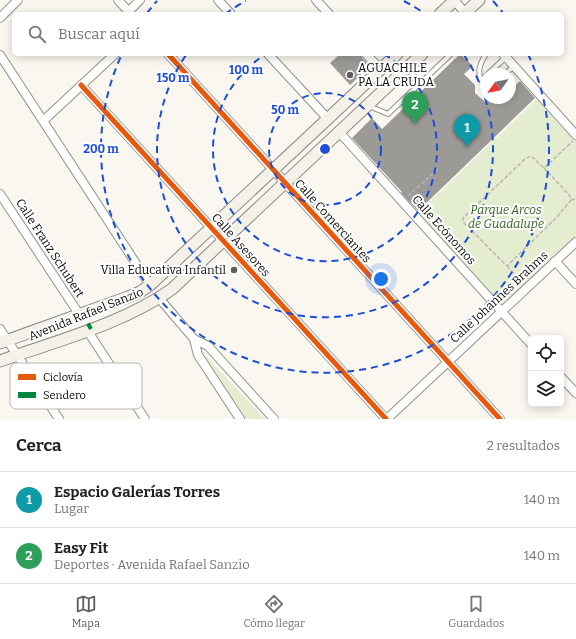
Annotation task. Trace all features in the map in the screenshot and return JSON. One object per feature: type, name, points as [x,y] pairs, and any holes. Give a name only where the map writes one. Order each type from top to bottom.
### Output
[{"type":"main road","points":[[442,12],[454,0]]},
{"type":"main road","points":[[467,12],[479,0]]},
{"type":"main road","name":"Avenida Rafael Sanzio","points":[[4,342],[128,297],[140,292],[150,285],[395,56]]},
{"type":"main road","name":"Avenida Rafael Sanzio","points":[[0,361],[133,312],[172,289],[340,133],[420,56]]},
{"type":"street","points":[[0,18],[18,0]]},
{"type":"street","points":[[118,0],[129,12]]},
{"type":"street","points":[[131,12],[140,0]]},
{"type":"street","points":[[218,0],[229,12]]},
{"type":"street","points":[[316,0],[327,12]]},
{"type":"street","points":[[454,0],[463,12]]},
{"type":"street","points":[[0,55],[150,285]]},
{"type":"street","points":[[43,121],[113,56]]},
{"type":"street","name":"Calle Comerciantes","points":[[170,56],[500,419]]},
{"type":"street","points":[[270,56],[328,119]]},
{"type":"street","points":[[368,56],[380,70]]},
{"type":"street","points":[[504,56],[576,136]]},
{"type":"street","name":"Calle Asesores","points":[[81,85],[386,419]]},
{"type":"street","name":"Calle Ecónomos","points":[[340,133],[528,341]]},
{"type":"street","name":"Calle Franz Schubert","points":[[0,194],[79,314]]},
{"type":"street","name":"Calle Johannes Brahms","points":[[386,419],[576,242]]},
{"type":"street","points":[[555,261],[576,284]]},
{"type":"street","points":[[159,298],[194,339],[208,346],[274,419]]},
{"type":"street","points":[[0,329],[4,342],[17,355],[22,363]]},
{"type":"street","points":[[87,330],[109,363]]},
{"type":"street","points":[[194,339],[198,355],[240,419]]},
{"type":"street","points":[[564,380],[576,393]]},
{"type":"street","points":[[52,409],[59,419]]},
{"type":"street","points":[[138,409],[145,419]]},
{"type":"lane","points":[[368,106],[388,114],[449,56]]},
{"type":"lane","points":[[480,79],[478,70],[485,56]]},
{"type":"lane","points":[[493,68],[504,56]]},
{"type":"lane","points":[[407,68],[420,83]]},
{"type":"path","points":[[544,168],[576,136]]},
{"type":"path","points":[[527,288],[463,222],[463,218],[526,158],[530,156],[544,168],[570,196],[571,200]]},
{"type":"path","points":[[402,202],[438,168]]},
{"type":"path","points":[[507,266],[556,218],[571,200],[576,199]]},
{"type":"green space","name":"Parque Arcos de Guadalupe","points":[[539,97],[576,138],[576,238],[502,309],[417,214]]},
{"type":"green space","points":[[201,351],[265,419],[245,419]]},
{"type":"building","name":"AGUACHILE PA LA CRUDA","points":[[338,56],[362,56],[370,66],[350,85],[330,63]]},
{"type":"building","points":[[458,56],[462,56],[473,66],[464,74],[475,85],[475,93],[480,98],[480,104],[516,104],[516,85],[520,81],[535,98],[418,211],[352,138],[372,118],[382,129]]},
{"type":"marked path","points":[[82,313],[91,329]]},
{"type":"cycle path","points":[[170,56],[500,419]]},
{"type":"cycle path","points":[[81,85],[386,419]]},
{"type":"place","name":"AGUACHILE PA LA CRUDA","points":[[350,75]]},
{"type":"place","name":"Easy Fit","points":[[415,124]]},
{"type":"place","name":"Espacio Galerías Torres","points":[[467,147]]},
{"type":"place","name":"Villa Educativa Infantil","points":[[234,270]]}]
